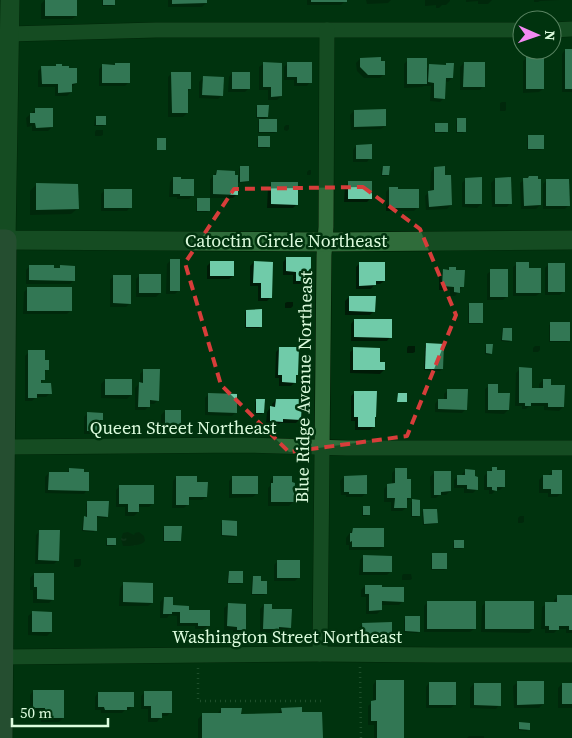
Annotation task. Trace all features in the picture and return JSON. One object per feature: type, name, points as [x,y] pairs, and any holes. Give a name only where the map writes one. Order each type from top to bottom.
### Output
[{"type":"main road","points":[[2,738],[5,447],[3,240]]},
{"type":"street","points":[[3,240],[10,0]]},
{"type":"street","points":[[9,34],[156,30],[512,30]]},
{"type":"street","name":"Blue Ridge Avenue Northeast","points":[[320,654],[328,30]]},
{"type":"street","name":"Catoctin Circle Northeast","points":[[3,240],[326,242],[572,240]]},
{"type":"street","name":"Queen Street Northeast","points":[[5,447],[244,445],[347,448],[572,448]]},
{"type":"street","name":"Washington Street Northeast","points":[[3,657],[320,654],[572,655]]},
{"type":"path","points":[[198,664],[198,701],[323,701]]},
{"type":"path","points":[[360,665],[361,738]]},
{"type":"highlighted area","points":[[363,187],[420,229],[456,315],[407,436],[289,452],[221,385],[185,263],[234,189]]},
{"type":"water","points":[[128,532],[134,535],[139,532],[144,536],[145,541],[138,545],[123,546],[121,539],[123,533]]},
{"type":"building","points":[[45,0],[77,0],[77,16],[45,16]]},
{"type":"building","points":[[103,0],[115,0],[115,5],[103,5]]},
{"type":"building","points":[[172,0],[207,0],[207,3],[172,4]]},
{"type":"building","points":[[311,0],[347,0],[347,2],[311,2]]},
{"type":"building","points":[[565,49],[572,49],[572,89],[565,89]]},
{"type":"building","points":[[381,57],[381,61],[385,61],[385,75],[368,75],[360,67],[360,58]]},
{"type":"building","points":[[407,58],[427,58],[427,84],[407,84]]},
{"type":"building","points":[[526,60],[544,60],[544,89],[526,89]]},
{"type":"building","points":[[263,62],[282,63],[282,96],[271,97],[271,87],[263,87]]},
{"type":"building","points":[[287,62],[312,62],[312,83],[297,83],[297,77],[287,77]]},
{"type":"building","points":[[464,62],[485,62],[485,87],[463,87]]},
{"type":"building","points":[[115,63],[130,63],[130,83],[102,83],[102,64],[115,65]]},
{"type":"building","points":[[446,63],[454,63],[453,78],[446,78],[445,99],[434,98],[434,83],[428,82],[429,64],[446,65]]},
{"type":"building","points":[[56,64],[77,68],[77,83],[72,84],[72,92],[58,93],[58,84],[42,84],[41,66],[56,66]]},
{"type":"building","points":[[171,72],[191,72],[191,89],[188,89],[188,113],[172,113]]},
{"type":"building","points":[[232,72],[250,72],[250,89],[232,89]]},
{"type":"building","points":[[203,76],[224,77],[223,96],[202,95]]},
{"type":"building","points":[[257,105],[269,105],[268,117],[257,117]]},
{"type":"building","points":[[35,108],[53,108],[53,127],[36,128],[35,123],[30,123],[30,113],[35,113]]},
{"type":"building","points":[[386,109],[386,126],[354,127],[354,110]]},
{"type":"building","points":[[96,116],[106,116],[106,125],[96,125]]},
{"type":"building","points":[[457,118],[466,118],[466,132],[457,132]]},
{"type":"building","points":[[259,119],[277,119],[277,132],[259,132]]},
{"type":"building","points":[[435,123],[448,123],[448,132],[435,132]]},
{"type":"building","points":[[528,135],[544,135],[544,149],[528,149]]},
{"type":"building","points":[[258,136],[270,136],[270,147],[258,147]]},
{"type":"building","points":[[157,138],[166,138],[166,150],[157,150]]},
{"type":"building","points":[[372,144],[372,159],[356,159],[356,145]]},
{"type":"building","points":[[240,166],[249,166],[249,181],[240,182]]},
{"type":"building","points":[[383,166],[390,166],[389,175],[382,175]]},
{"type":"building","points":[[445,166],[445,175],[451,175],[452,205],[429,207],[428,191],[434,190],[434,167]]},
{"type":"building","points":[[217,170],[235,171],[235,175],[238,175],[238,195],[213,194],[213,175],[216,175]]},
{"type":"building","points":[[529,176],[538,176],[538,179],[541,179],[541,205],[524,206],[523,178],[528,178]]},
{"type":"building","points":[[173,177],[194,179],[194,196],[173,194]]},
{"type":"building","points":[[482,177],[482,204],[465,204],[465,178]]},
{"type":"building","points":[[511,177],[512,204],[495,204],[495,178]]},
{"type":"building","points":[[546,179],[569,179],[570,206],[546,206]]},
{"type":"building","points":[[348,181],[372,181],[372,199],[348,199]]},
{"type":"building","points":[[271,182],[298,182],[298,205],[271,204]]},
{"type":"building","points":[[36,183],[78,184],[79,209],[36,210]]},
{"type":"building","points":[[389,187],[419,189],[419,208],[389,208]]},
{"type":"building","points":[[104,189],[132,189],[132,208],[104,208]]},
{"type":"building","points":[[197,198],[210,198],[210,211],[197,211]]},
{"type":"building","points":[[286,257],[311,257],[311,281],[296,281],[296,272],[286,271]]},
{"type":"building","points":[[170,259],[180,259],[180,291],[170,291]]},
{"type":"building","points":[[210,261],[234,261],[234,276],[210,276]]},
{"type":"building","points":[[254,261],[273,262],[272,298],[261,298],[261,283],[253,283]]},
{"type":"building","points":[[359,262],[385,262],[385,281],[376,281],[376,285],[359,286]]},
{"type":"building","points":[[516,262],[529,262],[529,268],[541,268],[541,293],[516,293]]},
{"type":"building","points":[[548,263],[565,263],[565,292],[548,292]]},
{"type":"building","points":[[29,265],[54,265],[54,268],[60,268],[60,265],[75,266],[75,281],[29,280]]},
{"type":"building","points":[[449,267],[456,267],[456,270],[465,270],[464,287],[460,287],[460,293],[454,292],[454,287],[442,286],[443,269],[449,270]]},
{"type":"building","points":[[490,269],[508,269],[508,297],[490,297]]},
{"type":"building","points":[[139,274],[161,274],[161,293],[139,293]]},
{"type":"building","points":[[113,275],[131,275],[131,304],[113,303]]},
{"type":"building","points":[[27,287],[72,287],[72,311],[27,311]]},
{"type":"building","points":[[349,296],[376,296],[375,312],[349,311]]},
{"type":"building","points":[[469,303],[483,303],[483,323],[469,323]]},
{"type":"building","points":[[262,309],[262,327],[246,327],[246,310]]},
{"type":"building","points":[[354,319],[392,319],[392,338],[354,337]]},
{"type":"building","points":[[550,322],[570,322],[570,341],[550,341]]},
{"type":"building","points":[[503,328],[512,328],[512,341],[502,340]]},
{"type":"building","points":[[426,343],[444,344],[443,369],[425,369]]},
{"type":"building","points":[[486,344],[493,344],[492,354],[486,353]]},
{"type":"building","points":[[279,347],[299,347],[296,383],[282,382],[282,375],[278,375]]},
{"type":"building","points":[[353,347],[380,348],[380,362],[385,362],[385,370],[353,370]]},
{"type":"building","points":[[28,350],[45,350],[45,360],[49,360],[49,370],[45,370],[45,380],[41,380],[41,383],[51,383],[52,394],[37,394],[37,398],[28,398]]},
{"type":"building","points":[[519,367],[532,368],[532,388],[543,388],[543,379],[551,379],[551,385],[565,385],[564,407],[548,407],[548,403],[531,403],[531,406],[525,406],[525,403],[519,403]]},
{"type":"building","points":[[143,369],[160,369],[159,401],[150,400],[150,407],[138,407],[139,382],[143,383]]},
{"type":"building","points":[[105,379],[132,379],[132,395],[105,395]]},
{"type":"building","points":[[488,384],[498,384],[498,393],[510,393],[509,410],[488,410]]},
{"type":"building","points":[[447,389],[468,389],[467,410],[438,409],[438,399],[447,399]]},
{"type":"building","points":[[354,391],[377,391],[375,427],[358,427],[358,417],[354,417]]},
{"type":"building","points":[[208,393],[237,394],[237,413],[208,412]]},
{"type":"building","points":[[398,393],[407,393],[407,402],[397,402]]},
{"type":"building","points":[[256,399],[265,399],[264,413],[256,413]]},
{"type":"building","points":[[276,399],[302,399],[301,420],[283,419],[283,422],[270,421],[270,406],[275,407]]},
{"type":"building","points":[[165,410],[181,410],[181,429],[173,429],[172,432],[167,432],[167,429],[165,429]]},
{"type":"building","points":[[87,412],[103,413],[103,420],[100,420],[100,431],[87,431]]},
{"type":"building","points":[[492,467],[497,467],[497,470],[505,470],[505,487],[497,487],[497,491],[492,490],[492,487],[487,487],[487,471],[492,471]]},
{"type":"building","points":[[69,468],[84,469],[84,472],[89,472],[89,491],[48,490],[49,472],[69,472]]},
{"type":"building","points":[[395,468],[407,468],[407,479],[411,479],[411,498],[407,498],[407,508],[394,508],[395,498],[387,498],[387,484],[395,483]]},
{"type":"building","points":[[465,469],[475,470],[475,476],[478,477],[478,490],[467,489],[467,485],[457,485],[457,475],[465,475]]},
{"type":"building","points":[[552,470],[562,470],[562,494],[551,494],[551,489],[543,489],[543,475],[552,475]]},
{"type":"building","points":[[434,471],[451,471],[451,491],[441,492],[441,495],[434,495]]},
{"type":"building","points":[[367,475],[367,494],[349,494],[349,492],[344,492],[344,476]]},
{"type":"building","points":[[176,476],[197,476],[197,482],[208,482],[207,497],[189,497],[189,505],[176,505]]},
{"type":"building","points":[[232,476],[258,476],[258,494],[232,494]]},
{"type":"building","points":[[273,476],[292,476],[292,482],[295,483],[294,502],[271,502]]},
{"type":"building","points":[[119,485],[154,485],[154,504],[139,504],[139,512],[128,512],[128,504],[119,504]]},
{"type":"building","points":[[412,499],[420,500],[420,516],[412,516]]},
{"type":"building","points":[[87,501],[109,501],[108,517],[97,516],[97,531],[83,530],[84,516],[87,517]]},
{"type":"building","points":[[363,506],[370,506],[370,515],[363,515]]},
{"type":"building","points":[[423,509],[437,509],[438,523],[424,524]]},
{"type":"building","points":[[222,520],[237,521],[237,536],[222,535]]},
{"type":"building","points":[[164,526],[182,526],[181,541],[164,541]]},
{"type":"building","points":[[353,528],[384,528],[384,547],[352,547],[350,533],[352,533]]},
{"type":"building","points":[[39,530],[60,530],[59,561],[38,560]]},
{"type":"building","points":[[107,538],[116,538],[116,545],[107,545]]},
{"type":"building","points":[[454,540],[464,540],[464,548],[454,548]]},
{"type":"building","points":[[432,553],[447,553],[447,569],[432,569]]},
{"type":"building","points":[[363,555],[392,556],[392,572],[363,572]]},
{"type":"building","points":[[277,560],[300,560],[300,578],[277,578]]},
{"type":"building","points":[[229,571],[243,571],[243,583],[228,583]]},
{"type":"building","points":[[34,573],[54,573],[54,600],[37,599],[37,587],[34,587]]},
{"type":"building","points":[[253,576],[261,576],[261,581],[267,581],[267,594],[252,594]]},
{"type":"building","points":[[123,582],[153,583],[153,603],[123,602]]},
{"type":"building","points":[[365,585],[404,587],[404,602],[382,601],[382,610],[369,611],[369,594],[365,594]]},
{"type":"building","points":[[557,595],[572,595],[572,630],[569,630],[569,626],[559,626],[559,630],[549,630],[549,626],[545,626],[545,602],[557,602]]},
{"type":"building","points":[[164,597],[173,597],[173,605],[189,606],[189,610],[210,610],[210,626],[198,626],[198,623],[180,623],[180,612],[163,614]]},
{"type":"building","points":[[427,601],[476,601],[476,629],[427,629]]},
{"type":"building","points":[[485,601],[534,601],[534,629],[485,629]]},
{"type":"building","points":[[228,603],[246,604],[246,630],[237,630],[237,627],[227,626]]},
{"type":"building","points":[[264,604],[272,604],[272,609],[292,609],[291,628],[263,629]]},
{"type":"building","points":[[32,611],[52,612],[52,632],[32,632]]},
{"type":"building","points":[[405,616],[420,616],[420,632],[405,631]]},
{"type":"building","points":[[392,622],[392,638],[363,638],[362,623]]},
{"type":"building","points":[[376,680],[404,680],[404,738],[377,738],[377,721],[371,721],[371,701],[376,700]]},
{"type":"building","points":[[517,681],[544,681],[544,704],[517,705]]},
{"type":"building","points":[[429,682],[456,682],[456,705],[429,705]]},
{"type":"building","points":[[474,683],[501,683],[501,706],[474,705]]},
{"type":"building","points":[[562,683],[572,683],[572,704],[562,704]]},
{"type":"building","points":[[33,690],[64,690],[64,718],[45,718],[45,708],[33,708]]},
{"type":"building","points":[[144,691],[172,691],[172,713],[162,713],[162,718],[151,718],[151,706],[144,706]]},
{"type":"building","points":[[98,692],[134,692],[134,707],[127,707],[127,710],[105,710],[104,707],[98,707]]},
{"type":"building","points":[[302,707],[302,712],[322,712],[323,738],[202,738],[202,713],[221,713],[221,708],[242,708],[241,714],[282,713],[281,708]]},
{"type":"building","points":[[519,722],[530,723],[530,730],[519,729]]}]
